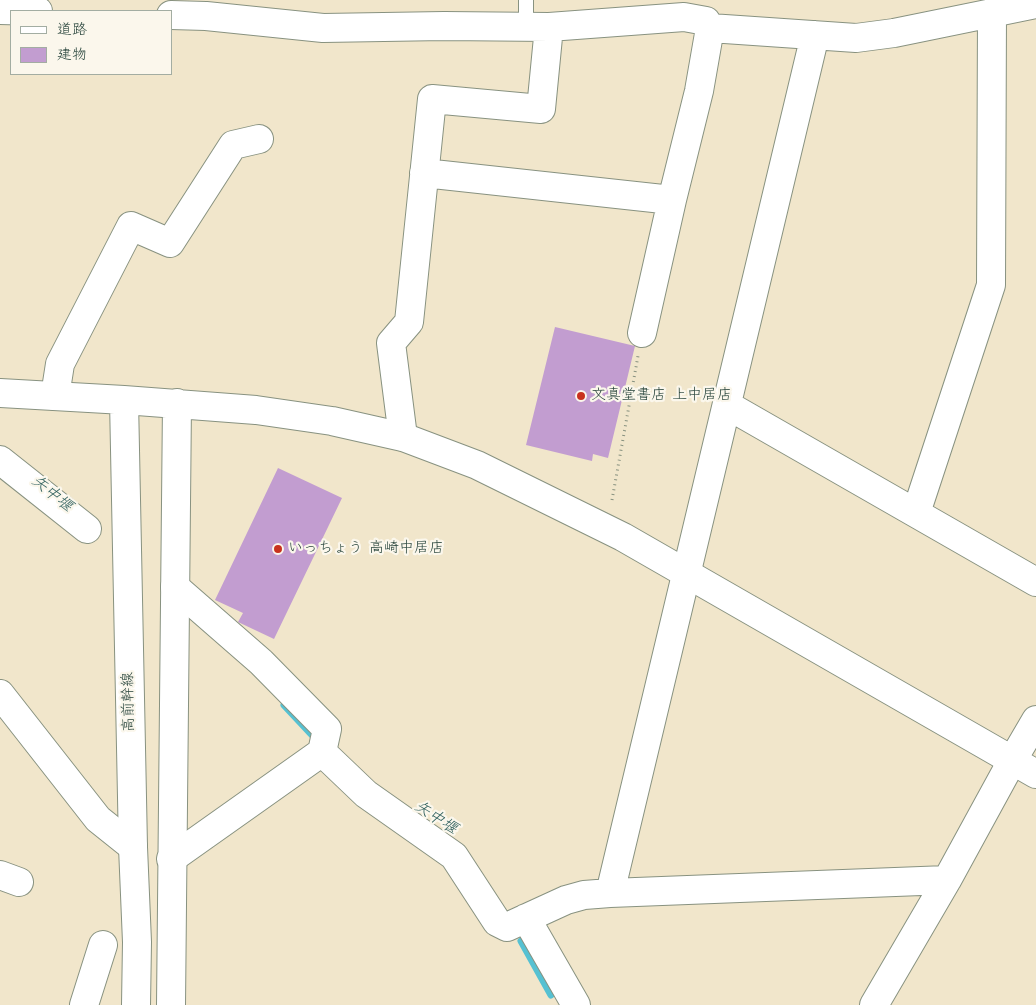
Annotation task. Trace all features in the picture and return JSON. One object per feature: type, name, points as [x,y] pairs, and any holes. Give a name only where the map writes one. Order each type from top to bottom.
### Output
[{"type":"street","points":[[710,28],[856,38],[894,33],[1036,4]]},
{"type":"street","points":[[916,513],[991,285],[992,13]]},
{"type":"street","points":[[172,15],[206,16],[324,28],[444,26],[534,18],[684,17],[706,22],[710,28],[699,90],[642,333]]},
{"type":"street","points":[[404,437],[391,343],[409,322],[432,99],[541,109],[534,18]]},
{"type":"street","points":[[610,893],[815,36]]},
{"type":"street","points":[[55,396],[60,364],[131,226],[170,243],[232,145],[259,139]]},
{"type":"street","points":[[424,173],[672,200]]},
{"type":"street","points":[[0,393],[177,403],[256,410],[332,420],[404,437],[486,470],[597,524],[1036,774]]},
{"type":"street","name":"高前幹線","points":[[124,400],[133,848],[137,942],[136,1005]]},
{"type":"street","points":[[171,1005],[177,403]]},
{"type":"street","points":[[727,406],[1036,582]]},
{"type":"street","points":[[0,460],[87,529]]},
{"type":"street","points":[[171,859],[322,752],[327,729],[261,662],[175,587]]},
{"type":"street","points":[[0,694],[98,819],[133,848]]},
{"type":"street","points":[[874,1005],[947,880],[1036,720]]},
{"type":"street","points":[[322,752],[366,794],[454,856],[498,922],[507,927],[566,900],[584,895],[947,880]]},
{"type":"street","points":[[526,918],[573,1004]]},
{"type":"street","points":[[84,1005],[103,945]]},
{"type":"path","points":[[612,500],[642,333]]},
{"type":"building","name":"文真堂書店 上中居店","points":[[555,327],[635,346],[608,458],[593,454],[592,461],[526,445]]},
{"type":"building","name":"いっちょう 高崎中居店","points":[[278,468],[342,498],[274,639],[238,622],[243,613],[215,600]]},
{"type":"waterway","name":"矢中堰","points":[[284,705],[314,737]]},
{"type":"waterway","name":"矢中堰","points":[[521,941],[551,995]]},
{"type":"place","name":"文真堂書店 上中居店","points":[[581,396]]},
{"type":"place","name":"いっちょう 高崎中居店","points":[[278,549]]}]
